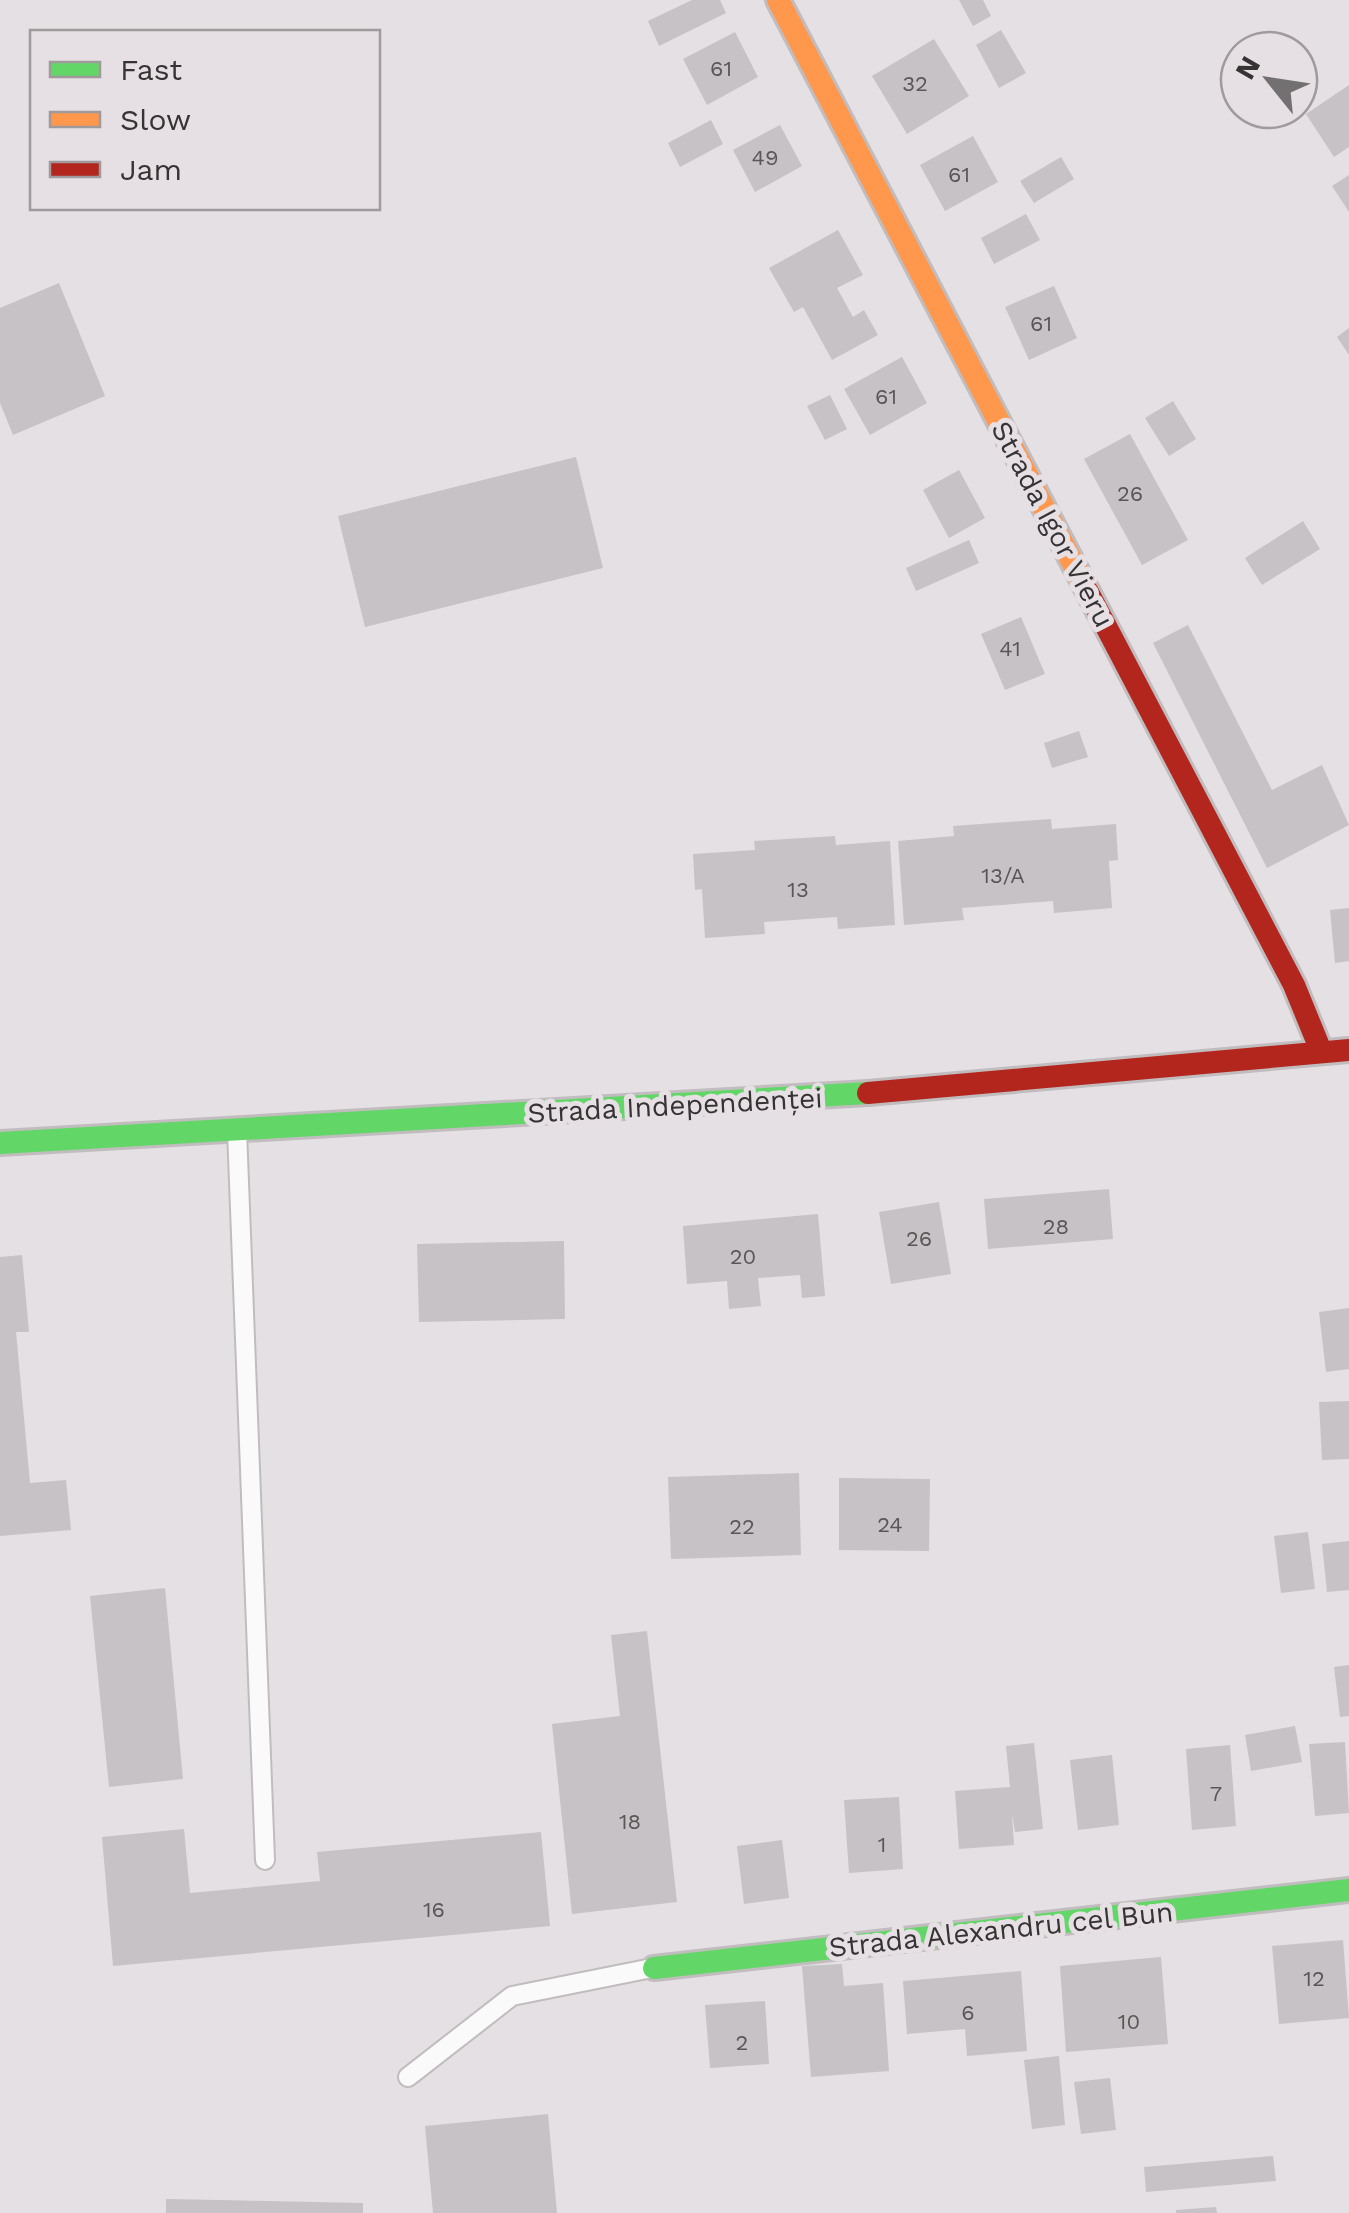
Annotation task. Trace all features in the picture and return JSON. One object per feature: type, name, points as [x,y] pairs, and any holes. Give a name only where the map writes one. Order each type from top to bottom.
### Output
[{"type":"street","name":"Strada Igor Vieru","points":[[778,0],[1294,985],[1321,1052]]},
{"type":"street","name":"Strada Independenței","points":[[0,1143],[774,1101],[1349,1050]]},
{"type":"street","name":"Strada Alexandru cel Bun","points":[[654,1968],[1349,1890]]},
{"type":"lane","points":[[237,1130],[265,1860]]},
{"type":"lane","points":[[408,2078],[512,1996],[654,1968]]},
{"type":"building","points":[[692,0],[720,0],[726,13],[659,46],[648,21]]},
{"type":"building","points":[[959,0],[983,0],[991,16],[973,26]]},
{"type":"building","points":[[1001,30],[1026,73],[999,88],[976,45]]},
{"type":"building","points":[[735,32],[758,77],[707,105],[683,59]]},
{"type":"building","points":[[934,39],[969,96],[907,134],[872,76]]},
{"type":"building","points":[[1349,85],[1349,147],[1334,157],[1316,130],[1319,105]]},
{"type":"building","points":[[711,120],[723,144],[680,167],[668,143]]},
{"type":"building","points":[[780,125],[802,166],[755,192],[733,150]]},
{"type":"building","points":[[973,136],[998,182],[945,211],[920,165]]},
{"type":"building","points":[[1061,157],[1074,179],[1034,203],[1020,181]]},
{"type":"building","points":[[1349,175],[1349,212],[1332,186]]},
{"type":"building","points":[[1026,214],[1040,240],[994,264],[981,238]]},
{"type":"building","points":[[838,230],[863,275],[837,288],[853,317],[864,310],[878,335],[832,360],[803,307],[794,312],[769,268]]},
{"type":"building","points":[[59,283],[105,396],[13,435],[0,403],[0,308]]},
{"type":"building","points":[[1054,286],[1077,338],[1029,360],[1005,307]]},
{"type":"building","points":[[1349,328],[1349,355],[1337,337]]},
{"type":"building","points":[[902,357],[927,403],[870,435],[844,389]]},
{"type":"building","points":[[830,395],[847,429],[825,440],[807,406]]},
{"type":"building","points":[[1173,401],[1196,439],[1169,456],[1145,418]]},
{"type":"building","points":[[1130,434],[1188,540],[1142,565],[1084,459]]},
{"type":"building","points":[[576,457],[603,568],[365,627],[338,516]]},
{"type":"building","points":[[959,470],[985,518],[949,538],[923,490]]},
{"type":"building","points":[[1303,521],[1320,549],[1262,585],[1245,558]]},
{"type":"building","points":[[969,540],[979,563],[916,591],[906,568]]},
{"type":"building","points":[[1021,617],[1045,674],[1005,690],[981,634]]},
{"type":"building","points":[[1188,625],[1272,790],[1322,765],[1349,825],[1267,868],[1153,643]]},
{"type":"building","points":[[1079,731],[1088,757],[1052,768],[1044,743]]},
{"type":"building","points":[[1051,819],[1052,829],[1116,824],[1118,860],[1109,861],[1112,908],[1054,913],[1053,901],[962,908],[964,920],[904,925],[898,841],[954,836],[953,826]]},
{"type":"building","points":[[835,836],[836,845],[890,841],[895,925],[838,929],[837,917],[764,922],[765,934],[705,938],[702,889],[695,890],[693,854],[755,850],[754,841]]},
{"type":"building","points":[[1349,908],[1349,961],[1335,963],[1330,910]]},
{"type":"building","points":[[1109,1189],[1113,1239],[988,1249],[984,1199]]},
{"type":"building","points":[[939,1202],[951,1274],[891,1284],[879,1212]]},
{"type":"building","points":[[818,1214],[825,1296],[802,1298],[800,1275],[758,1278],[761,1306],[729,1309],[727,1281],[687,1284],[683,1226]]},
{"type":"building","points":[[564,1241],[565,1319],[419,1322],[417,1244]]},
{"type":"building","points":[[22,1255],[29,1332],[16,1332],[30,1483],[66,1480],[71,1530],[0,1536],[0,1257]]},
{"type":"building","points":[[1349,1308],[1349,1369],[1326,1372],[1319,1312]]},
{"type":"building","points":[[1349,1401],[1349,1459],[1322,1460],[1319,1402]]},
{"type":"building","points":[[799,1473],[801,1555],[671,1559],[668,1477]]},
{"type":"building","points":[[839,1478],[930,1479],[929,1551],[839,1550]]},
{"type":"building","points":[[1308,1532],[1315,1589],[1281,1593],[1274,1536]]},
{"type":"building","points":[[1349,1541],[1349,1590],[1327,1592],[1322,1544]]},
{"type":"building","points":[[165,1588],[183,1779],[109,1787],[90,1596]]},
{"type":"building","points":[[647,1631],[677,1902],[572,1914],[552,1724],[620,1716],[611,1635]]},
{"type":"building","points":[[1349,1665],[1349,1716],[1340,1717],[1334,1667]]},
{"type":"building","points":[[1295,1726],[1302,1762],[1251,1771],[1245,1735]]},
{"type":"building","points":[[1345,1742],[1349,1813],[1315,1816],[1309,1744]]},
{"type":"building","points":[[1034,1743],[1043,1829],[1015,1832],[1012,1813],[1014,1845],[959,1849],[955,1791],[1010,1787],[1006,1746]]},
{"type":"building","points":[[1230,1745],[1236,1826],[1192,1830],[1186,1749]]},
{"type":"building","points":[[1112,1755],[1119,1825],[1078,1830],[1070,1760]]},
{"type":"building","points":[[899,1797],[903,1869],[849,1873],[844,1800]]},
{"type":"building","points":[[184,1829],[190,1893],[320,1881],[317,1852],[541,1832],[550,1926],[113,1966],[102,1837]]},
{"type":"building","points":[[782,1840],[789,1898],[744,1904],[737,1846]]},
{"type":"building","points":[[1343,1940],[1349,2018],[1279,2024],[1272,1946]]},
{"type":"building","points":[[1161,1957],[1168,2044],[1066,2052],[1060,1966]]},
{"type":"building","points":[[842,1964],[844,1986],[883,1983],[889,2071],[811,2077],[802,1966]]},
{"type":"building","points":[[1021,1971],[1027,2051],[967,2056],[965,2029],[907,2034],[903,1981]]},
{"type":"building","points":[[765,2001],[769,2064],[710,2068],[705,2005]]},
{"type":"building","points":[[1059,2056],[1065,2125],[1032,2129],[1024,2060]]},
{"type":"building","points":[[1110,2078],[1116,2130],[1081,2134],[1074,2082]]},
{"type":"building","points":[[548,2114],[557,2213],[433,2213],[425,2126]]},
{"type":"building","points":[[1273,2156],[1276,2181],[1146,2192],[1144,2167]]},
{"type":"building","points":[[166,2199],[363,2203],[363,2213],[166,2213]]},
{"type":"building","points":[[1216,2207],[1217,2213],[1176,2213],[1176,2210]]},
{"type":"traffic: fast","points":[[0,1143],[868,1093]]},
{"type":"traffic: fast","points":[[654,1968],[1349,1890]]},
{"type":"traffic: slow","points":[[778,0],[1088,592]]},
{"type":"traffic: jam","points":[[1088,592],[1294,985],[1321,1051]]},
{"type":"traffic: jam","points":[[868,1093],[1349,1050]]}]
